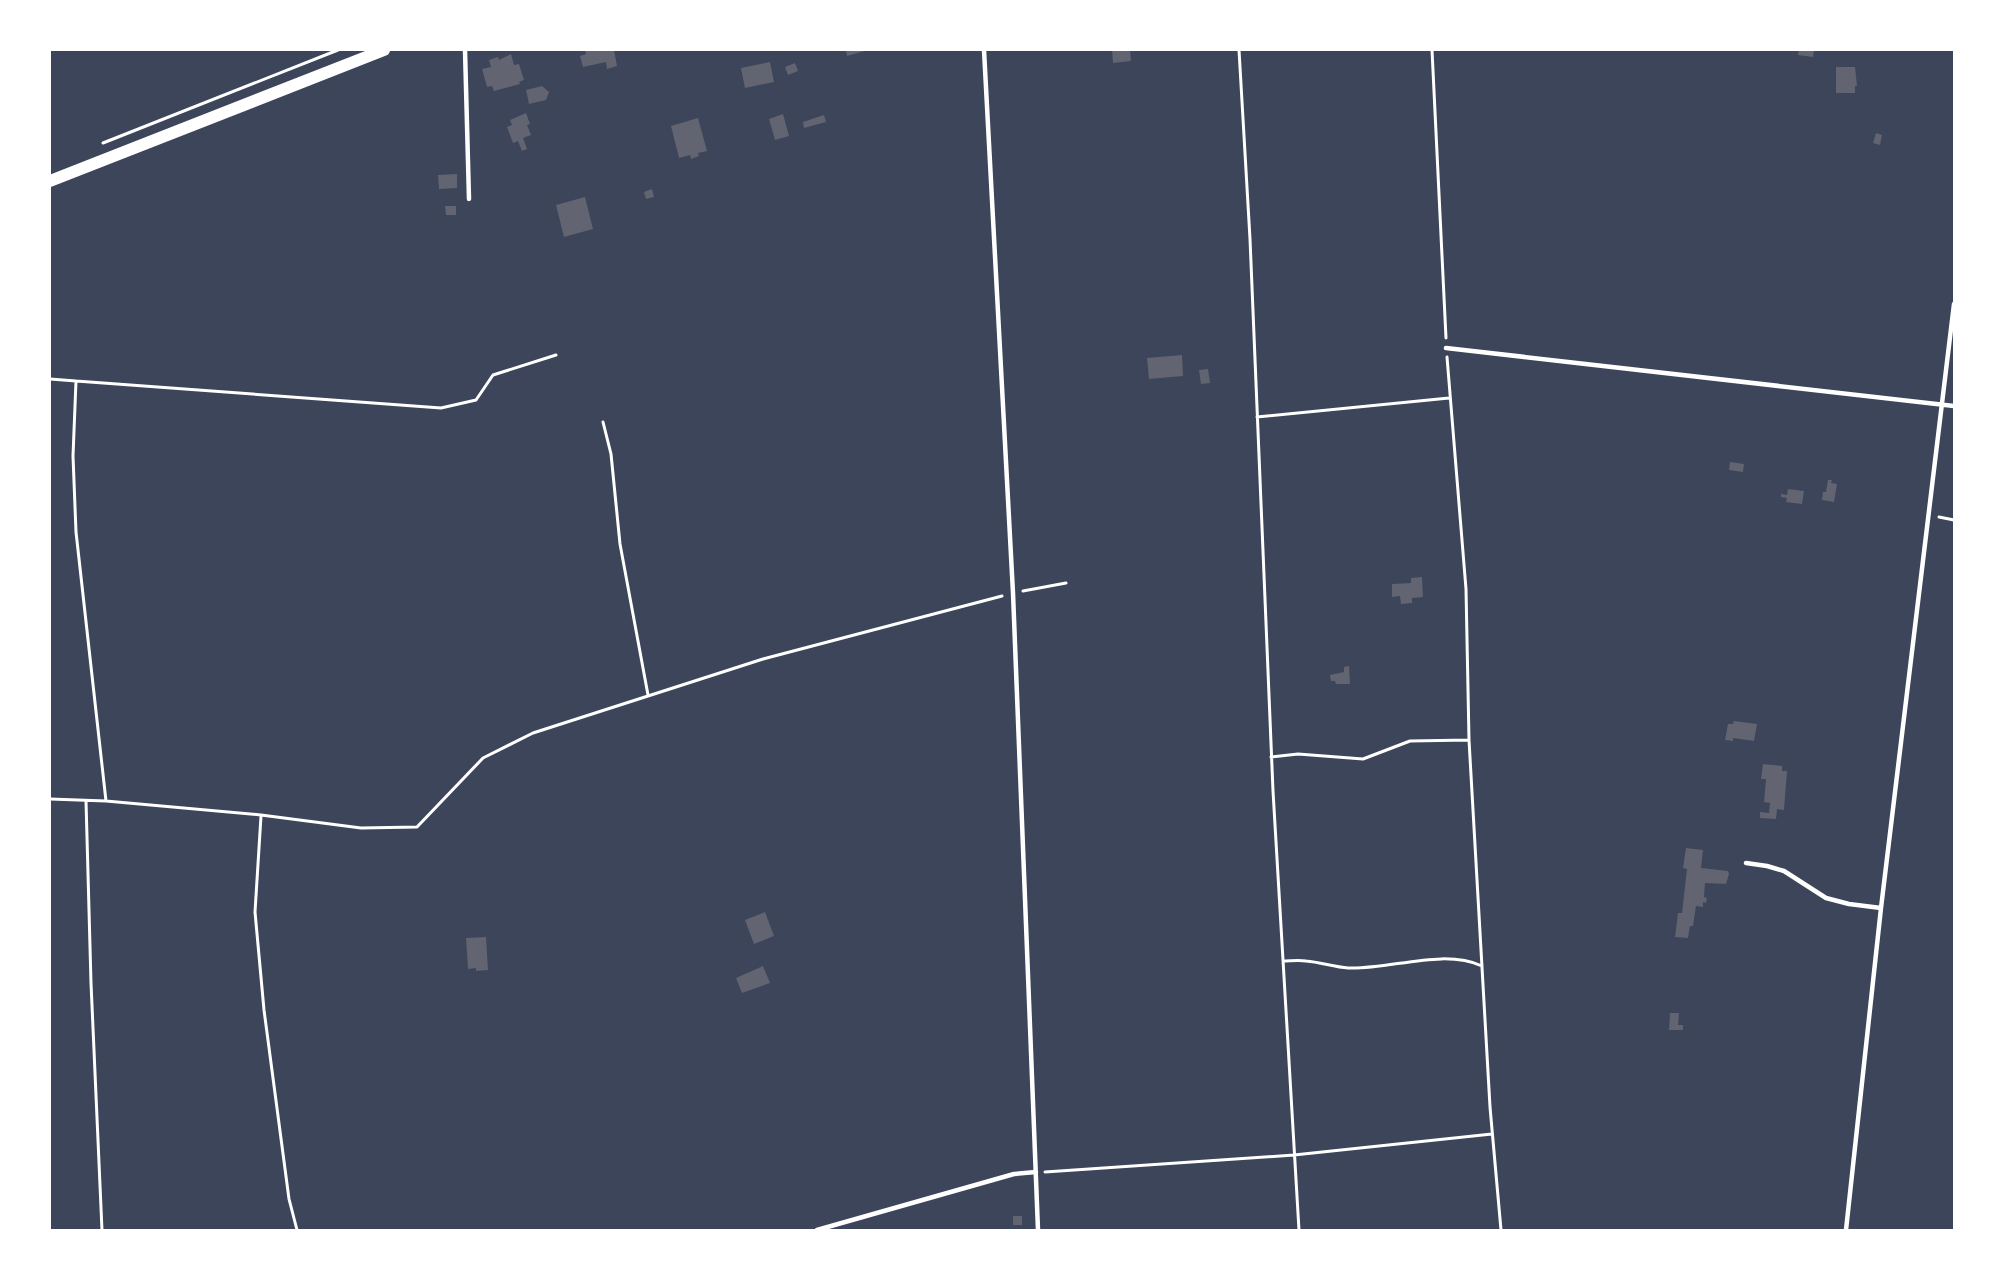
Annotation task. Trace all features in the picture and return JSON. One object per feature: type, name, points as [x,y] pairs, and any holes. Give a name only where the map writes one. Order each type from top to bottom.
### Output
[{"type":"main road","points":[[50,181],[384,50]]},
{"type":"lane","points":[[465,50],[469,199]]},
{"type":"lane","points":[[984,50],[1013,593],[1038,1230]]},
{"type":"lane","points":[[1846,1230],[1881,908],[1954,304]]},
{"type":"lane","points":[[1446,348],[1954,406]]},
{"type":"lane","points":[[1746,863],[1784,871],[1827,898],[1849,904],[1881,908]]},
{"type":"lane","points":[[817,1230],[1014,1174],[1036,1172]]},
{"type":"path","points":[[94,147],[338,50]]},
{"type":"path","points":[[1239,50],[1250,239],[1271,757],[1299,1230]]},
{"type":"path","points":[[1432,50],[1449,398],[1466,589],[1469,740],[1482,966],[1492,1134],[1501,1230]]},
{"type":"path","points":[[50,379],[441,408],[476,400],[493,375],[556,355]]},
{"type":"path","points":[[76,381],[73,456],[76,532],[106,801]]},
{"type":"path","points":[[1257,417],[1449,398]]},
{"type":"path","points":[[603,422],[611,454],[620,544],[648,695]]},
{"type":"path","points":[[1929,516],[1954,520]]},
{"type":"path","points":[[50,799],[106,801],[261,815],[361,828],[417,827],[483,758],[533,733],[764,659],[1013,593],[1066,583]]},
{"type":"path","points":[[1271,757],[1298,754],[1363,759],[1410,741],[1469,740]]},
{"type":"path","points":[[86,801],[102,1230]]},
{"type":"path","points":[[261,815],[255,912],[264,1010],[289,1199],[297,1230]]},
{"type":"path","points":[[1283,961],[1306,961],[1348,968],[1373,967],[1427,959],[1472,961],[1482,966]]},
{"type":"path","points":[[1036,1172],[1294,1155],[1492,1134]]},
{"type":"shaded area","points":[[50,50],[1954,50],[1954,1230],[50,1230]]},
{"type":"building","points":[[585,50],[614,50],[617,66],[607,69],[606,62],[583,67],[580,56],[586,54]]},
{"type":"building","points":[[846,50],[868,50],[847,56]]},
{"type":"building","points":[[1112,50],[1130,50],[1131,61],[1113,63]]},
{"type":"building","points":[[1799,50],[1814,50],[1813,57],[1798,55]]},
{"type":"building","points":[[511,54],[514,65],[519,64],[524,80],[519,82],[520,84],[494,91],[492,86],[487,87],[482,69],[491,67],[489,60],[498,57],[499,60]]},
{"type":"building","points":[[770,62],[774,82],[745,88],[741,68]]},
{"type":"building","points":[[795,63],[798,71],[788,75],[785,67]]},
{"type":"building","points":[[1836,67],[1855,67],[1857,86],[1855,86],[1855,93],[1836,93]]},
{"type":"building","points":[[542,86],[549,92],[546,100],[529,104],[526,90]]},
{"type":"building","points":[[526,113],[531,135],[523,138],[527,149],[522,151],[518,141],[513,143],[507,127],[512,125],[510,120]]},
{"type":"building","points":[[783,114],[789,136],[775,140],[769,119]]},
{"type":"building","points":[[824,115],[826,122],[804,128],[803,122]]},
{"type":"building","points":[[698,118],[707,151],[698,153],[699,156],[691,159],[690,155],[679,158],[671,126]]},
{"type":"building","points":[[1876,133],[1882,135],[1880,145],[1873,143]]},
{"type":"building","points":[[457,174],[457,188],[439,189],[438,175]]},
{"type":"building","points":[[652,189],[654,197],[646,199],[644,192]]},
{"type":"building","points":[[585,197],[593,229],[564,237],[556,205]]},
{"type":"building","points":[[445,206],[456,206],[456,215],[446,215]]},
{"type":"building","points":[[1182,355],[1183,376],[1149,379],[1147,358]]},
{"type":"building","points":[[1208,369],[1210,383],[1201,384],[1199,370]]},
{"type":"building","points":[[1730,462],[1744,464],[1743,472],[1729,470]]},
{"type":"building","points":[[1828,480],[1837,484],[1834,502],[1822,500]]},
{"type":"building","points":[[1788,489],[1804,491],[1802,504],[1786,502],[1787,498],[1781,497],[1781,494],[1787,495]]},
{"type":"building","points":[[1422,577],[1423,597],[1412,598],[1412,603],[1401,604],[1400,596],[1392,597],[1392,584],[1411,583],[1411,578]]},
{"type":"building","points":[[1349,666],[1350,684],[1336,684],[1335,681],[1331,681],[1330,675],[1344,672],[1344,667]]},
{"type":"building","points":[[1734,721],[1757,724],[1754,741],[1733,738],[1733,741],[1725,740],[1728,724],[1733,724]]},
{"type":"building","points":[[1763,764],[1782,766],[1782,771],[1787,771],[1784,810],[1777,809],[1776,819],[1760,818],[1760,812],[1769,813],[1770,803],[1764,802],[1766,779],[1761,779]]},
{"type":"building","points":[[1686,848],[1703,850],[1701,868],[1728,871],[1729,874],[1726,884],[1705,883],[1706,903],[1703,902],[1703,907],[1696,906],[1693,926],[1690,926],[1688,938],[1675,937],[1678,913],[1682,913],[1687,869],[1683,868]]},
{"type":"building","points":[[765,912],[774,936],[754,944],[745,920]]},
{"type":"building","points":[[486,937],[488,970],[468,969],[466,938]]},
{"type":"building","points":[[763,966],[770,983],[742,993],[736,978]]},
{"type":"building","points":[[1670,1013],[1679,1013],[1678,1025],[1683,1025],[1683,1030],[1669,1030]]},
{"type":"building","points":[[1013,1216],[1022,1216],[1022,1225],[1013,1225]]}]
